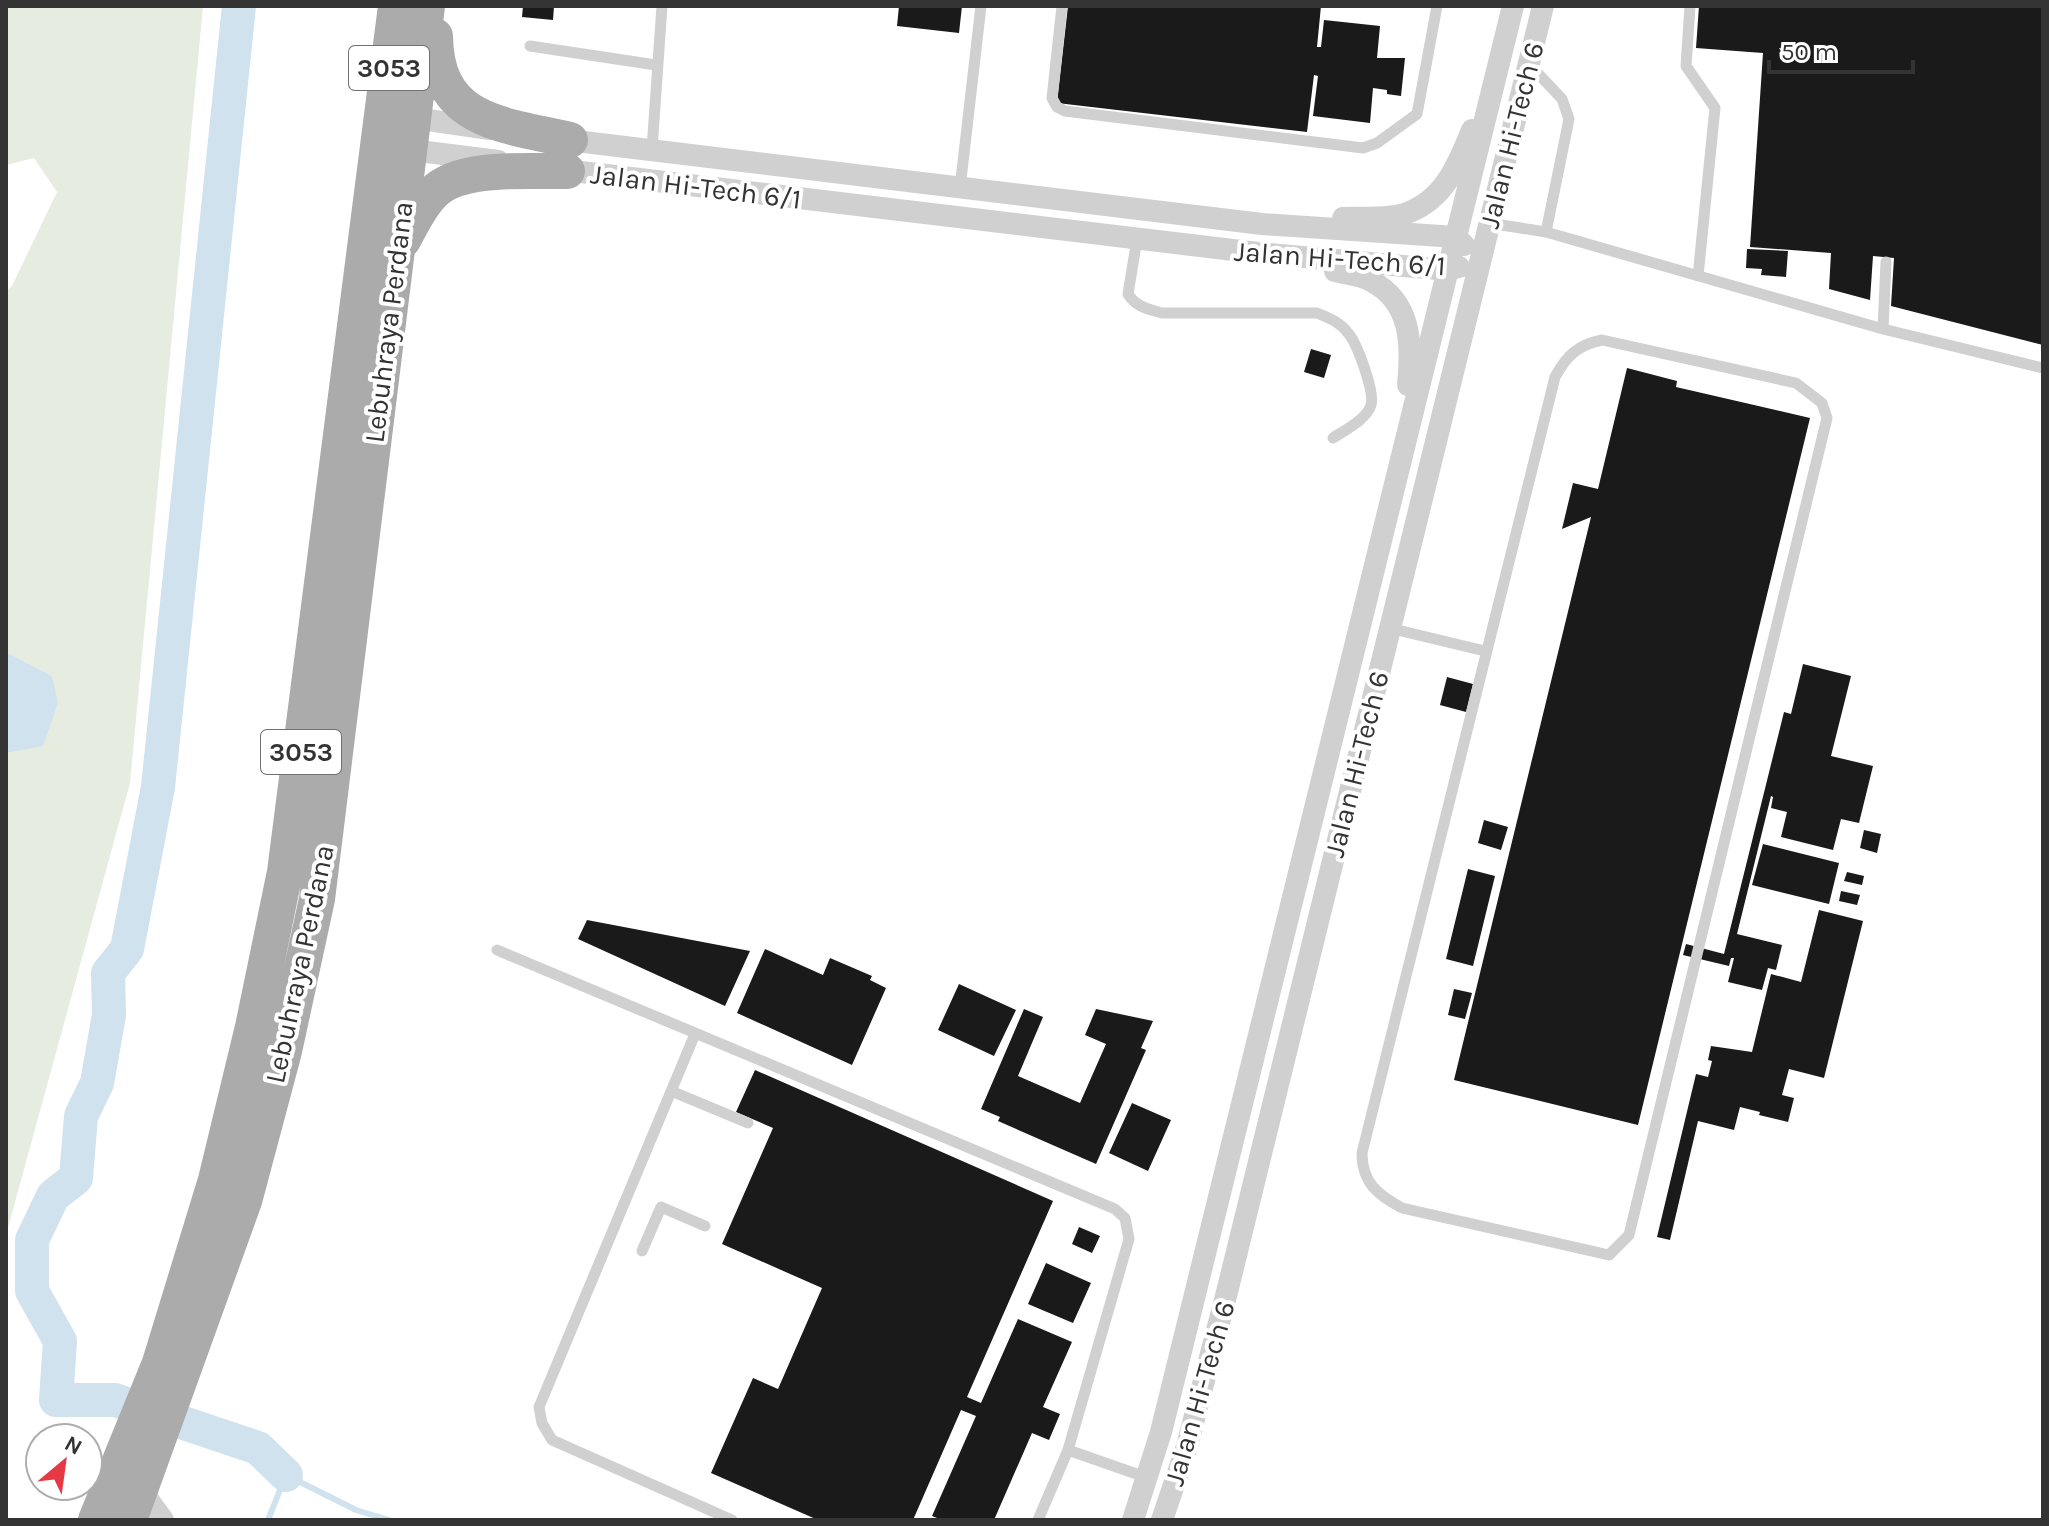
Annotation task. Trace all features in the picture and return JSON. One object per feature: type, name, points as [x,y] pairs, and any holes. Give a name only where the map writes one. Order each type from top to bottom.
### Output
[{"type":"main road","name":"Lebuhraya Perdana","points":[[96,1520],[142,1446],[244,1201],[284,1051],[317,899],[395,254],[402,132],[396,6]]},
{"type":"main road","name":"Lebuhraya Perdana","points":[[172,1368],[253,1027],[285,872],[402,132],[427,6]]},
{"type":"main road","points":[[435,6],[435,59],[444,82],[463,107],[568,156]]},
{"type":"main road","points":[[395,254],[427,201],[435,191],[453,180],[568,156]]},
{"type":"main road","name":"Lebuhraya Perdana","points":[[135,1505],[142,1446]]},
{"type":"street","name":"Jalan Hi-Tech 6","points":[[1133,1520],[1148,1478],[1513,6]]},
{"type":"street","name":"Jalan Hi-Tech 6","points":[[1162,1520],[1187,1446],[1228,1288],[1543,6]]},
{"type":"street","points":[[1262,224],[1405,214],[1439,192],[1454,173],[1503,52]]},
{"type":"street","name":"Jalan Hi-Tech 6/1","points":[[402,132],[1137,239],[1448,270],[1481,260]]},
{"type":"street","name":"Jalan Hi-Tech 6/1","points":[[402,132],[568,156],[652,149],[1262,224],[1456,237],[1481,260]]},
{"type":"street","points":[[1258,253],[1369,279],[1386,291],[1401,308],[1409,329],[1411,356],[1398,470]]},
{"type":"street","points":[[135,1505],[163,1520]]},
{"type":"lane","points":[[652,149],[662,6]]},
{"type":"lane","points":[[960,188],[981,6]]},
{"type":"lane","points":[[1062,6],[1052,98],[1057,107],[1065,111],[1363,148],[1377,143],[1417,114],[1437,6]]},
{"type":"lane","points":[[1690,6],[1686,66],[1715,108],[1698,276]]},
{"type":"lane","points":[[530,46],[656,65]]},
{"type":"lane","points":[[1529,64],[1562,99],[1569,119],[1546,232]]},
{"type":"lane","points":[[1489,223],[1546,232],[1883,329],[2043,368]]},
{"type":"lane","points":[[1137,239],[1128,294],[1133,302],[1142,307],[1162,313],[1317,313],[1337,321],[1351,335],[1372,390],[1371,404],[1365,415],[1333,438]]},
{"type":"lane","points":[[1883,329],[1886,262]]},
{"type":"lane","points":[[1602,340],[1796,383],[1822,403],[1827,418],[1629,1235],[1609,1255],[1402,1208],[1379,1195],[1362,1165],[1362,1153],[1485,651],[1555,377],[1565,359],[1583,344],[1602,340]]},
{"type":"lane","points":[[1389,628],[1485,651]]},
{"type":"lane","points":[[497,950],[1115,1209],[1125,1218],[1129,1239],[1068,1450],[1038,1520]]},
{"type":"lane","points":[[695,1034],[539,1407],[542,1423],[552,1440],[732,1520]]},
{"type":"lane","points":[[671,1091],[748,1123]]},
{"type":"lane","points":[[642,1251],[661,1207],[705,1226]]},
{"type":"lane","points":[[1068,1450],[1148,1478]]},
{"type":"shaded area","points":[[6,6],[203,6],[130,783],[6,1235],[6,753],[43,745],[52,676],[6,652],[6,291],[12,286],[57,192],[34,158],[6,165]]},
{"type":"water","points":[[6,652],[52,676],[58,703],[43,746],[6,753]]},
{"type":"building","points":[[523,6],[554,6],[553,20],[522,17]]},
{"type":"building","points":[[899,6],[962,6],[959,33],[897,26]]},
{"type":"building","points":[[1068,6],[1321,6],[1317,47],[1321,47],[1324,20],[1380,26],[1377,58],[1405,58],[1401,96],[1373,88],[1370,123],[1313,116],[1318,76],[1314,75],[1307,132],[1057,103]]},
{"type":"building","points":[[1699,6],[2043,6],[2043,345],[1891,306],[1894,258],[1873,256],[1870,300],[1829,289],[1831,253],[1750,247],[1763,53],[1696,48]]},
{"type":"building","points":[[1747,249],[1788,251],[1786,277],[1761,275],[1762,269],[1746,268]]},
{"type":"building","points":[[1311,349],[1331,355],[1324,378],[1304,372]]},
{"type":"building","points":[[1627,368],[1677,381],[1676,387],[1810,418],[1638,1125],[1454,1080],[1591,517],[1562,529],[1573,483],[1598,489]]},
{"type":"building","points":[[1803,664],[1851,676],[1831,756],[1873,766],[1859,823],[1841,819],[1833,850],[1781,837],[1787,812],[1771,808],[1771,796],[1737,934],[1782,945],[1776,970],[1768,968],[1762,990],[1728,982],[1734,958],[1731,958],[1729,966],[1683,955],[1686,944],[1724,954],[1784,712],[1791,714]]},
{"type":"building","points":[[1447,677],[1473,684],[1466,712],[1440,705]]},
{"type":"building","points":[[1484,820],[1508,827],[1501,850],[1478,843]]},
{"type":"building","points":[[1864,830],[1881,834],[1877,853],[1860,848]]},
{"type":"building","points":[[1763,844],[1839,863],[1829,904],[1752,885]]},
{"type":"building","points":[[1468,869],[1495,876],[1473,966],[1446,959]]},
{"type":"building","points":[[1847,872],[1864,876],[1862,885],[1844,881]]},
{"type":"building","points":[[1841,891],[1860,895],[1857,905],[1839,901]]},
{"type":"building","points":[[1819,910],[1863,921],[1824,1078],[1789,1069],[1782,1095],[1794,1098],[1788,1122],[1740,1107],[1734,1130],[1698,1121],[1670,1240],[1657,1237],[1696,1074],[1708,1077],[1712,1061],[1708,1060],[1711,1046],[1752,1052],[1771,974],[1801,982]]},
{"type":"building","points":[[587,920],[750,951],[725,1006],[578,939]]},
{"type":"building","points":[[765,949],[823,975],[830,958],[872,976],[870,980],[886,988],[852,1065],[737,1013]]},
{"type":"building","points":[[959,984],[1016,1010],[994,1056],[938,1030]]},
{"type":"building","points":[[1454,989],[1472,993],[1465,1019],[1448,1015]]},
{"type":"building","points":[[1024,1009],[1043,1017],[1018,1076],[1080,1103],[1106,1044],[1085,1035],[1096,1009],[1153,1021],[1141,1048],[1146,1050],[1096,1164],[998,1121],[1000,1117],[981,1109]]},
{"type":"building","points":[[755,1070],[1053,1201],[967,1397],[981,1403],[1018,1319],[1072,1342],[1043,1407],[1060,1414],[1049,1440],[1032,1433],[994,1520],[942,1520],[932,1516],[976,1416],[961,1410],[913,1520],[818,1520],[711,1473],[753,1378],[778,1389],[822,1288],[722,1244],[773,1128],[736,1112]]},
{"type":"building","points":[[1132,1103],[1171,1120],[1148,1171],[1109,1153]]},
{"type":"building","points":[[1079,1227],[1100,1236],[1092,1253],[1072,1244]]},
{"type":"building","points":[[1046,1263],[1091,1283],[1073,1323],[1028,1304]]},
{"type":"waterway","points":[[239,6],[158,787],[127,949],[108,973],[109,1015],[97,1083],[81,1116],[76,1178],[53,1196],[32,1240],[32,1291],[60,1341],[56,1400],[115,1400],[258,1448],[286,1475]]},
{"type":"waterway","points":[[268,1520],[286,1475],[356,1510],[389,1520]]}]
